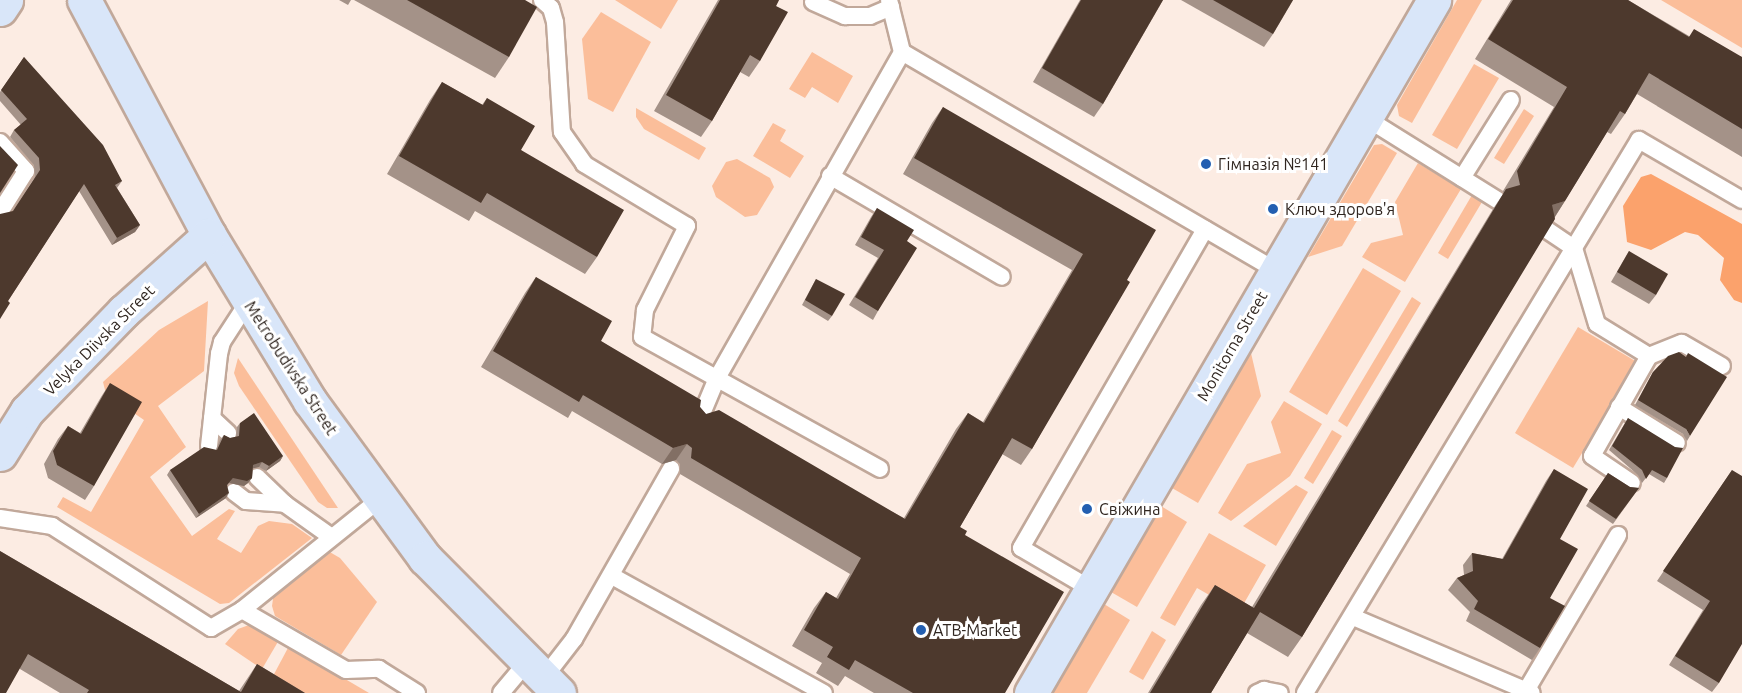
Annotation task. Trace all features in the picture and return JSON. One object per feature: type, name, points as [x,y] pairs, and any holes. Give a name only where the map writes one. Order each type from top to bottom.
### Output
[{"type":"main road","points":[[0,9],[6,0]]},
{"type":"main road","name":"Metrobudivska Street","points":[[84,0],[209,234],[248,302],[310,401],[379,500],[425,558],[543,678]]},
{"type":"main road","name":"Monitorna Street","points":[[1031,693],[1434,0]]},
{"type":"main road","name":"Velyka Diivska Street","points":[[0,454],[27,411],[124,311],[209,234]]},
{"type":"lane","points":[[542,0],[551,8],[555,22],[562,132],[584,164],[687,226],[645,310],[642,337],[880,470]]},
{"type":"lane","points":[[699,421],[717,378],[902,51],[890,3],[870,16],[845,16],[813,2]]},
{"type":"lane","points":[[902,51],[1276,271]]},
{"type":"lane","points":[[1462,178],[1511,100]]},
{"type":"lane","points":[[1366,118],[1497,200]]},
{"type":"lane","points":[[1305,693],[1639,140],[1742,200]]},
{"type":"lane","points":[[0,142],[26,171],[0,212]]},
{"type":"lane","points":[[830,176],[1002,277]]},
{"type":"lane","points":[[1091,589],[1021,548],[1205,229]]},
{"type":"lane","points":[[1547,230],[1574,248],[1597,324],[1649,356]]},
{"type":"lane","points":[[209,446],[222,342],[248,302]]},
{"type":"lane","points":[[1632,483],[1592,456],[1649,356],[1682,343],[1722,366]]},
{"type":"lane","points":[[1619,407],[1677,443]]},
{"type":"lane","points":[[212,418],[228,433]]},
{"type":"lane","points":[[501,693],[543,678],[574,639],[671,469]]},
{"type":"lane","points":[[257,477],[285,504],[330,536]]},
{"type":"lane","points":[[234,492],[246,501],[285,504]]},
{"type":"lane","points":[[0,518],[52,526],[211,628],[242,610],[330,536],[379,500]]},
{"type":"lane","points":[[1353,617],[1529,691],[1618,535]]},
{"type":"lane","points":[[612,576],[824,693]]},
{"type":"lane","points":[[242,610],[346,670],[379,669],[417,693]]},
{"type":"lane","points":[[1257,693],[1263,690],[1280,693]]},
{"type":"shaded area","points":[[615,0],[678,0],[661,29]]},
{"type":"shaded area","points":[[1457,0],[1482,0],[1412,123],[1399,116],[1397,105]]},
{"type":"shaded area","points":[[1661,0],[1742,0],[1742,48]]},
{"type":"shaded area","points":[[601,12],[651,42],[613,112],[588,99],[582,39]]},
{"type":"shaded area","points":[[812,52],[853,76],[838,103],[812,87],[805,98],[789,89]]},
{"type":"shaded area","points":[[1474,64],[1499,78],[1457,149],[1432,135]]},
{"type":"shaded area","points":[[636,108],[706,148],[699,160],[644,129],[636,117]]},
{"type":"shaded area","points":[[1524,109],[1534,116],[1504,164],[1494,158]]},
{"type":"shaded area","points":[[773,123],[786,130],[780,141],[804,156],[790,178],[753,156]]},
{"type":"shaded area","points":[[1382,144],[1397,153],[1342,246],[1308,257],[1374,145]]},
{"type":"shaded area","points":[[737,159],[770,178],[774,187],[757,215],[745,217],[716,197],[712,186],[726,162]]},
{"type":"shaded area","points":[[1418,163],[1461,189],[1405,282],[1362,257],[1371,243],[1403,235],[1395,202]]},
{"type":"shaded area","points":[[1651,174],[1742,224],[1742,303],[1734,300],[1720,280],[1724,258],[1698,235],[1685,232],[1651,250],[1627,242],[1623,206],[1641,177]]},
{"type":"shaded area","points":[[1472,195],[1482,202],[1448,259],[1438,253]]},
{"type":"shaded area","points":[[1363,268],[1401,291],[1327,415],[1289,392]]},
{"type":"shaded area","points":[[1412,297],[1421,303],[1347,427],[1338,421]]},
{"type":"shaded area","points":[[208,301],[204,371],[158,406],[186,447],[150,477],[192,536],[229,509],[235,511],[217,539],[241,553],[258,526],[269,521],[292,524],[312,538],[229,603],[220,604],[57,507],[63,497],[91,512],[144,420],[106,394],[103,382],[159,330]]},
{"type":"shaded area","points":[[1578,327],[1637,362],[1573,468],[1515,433]]},
{"type":"shaded area","points":[[1251,353],[1261,396],[1198,503],[1172,488]]},
{"type":"shaded area","points":[[238,358],[338,508],[327,508],[318,502],[239,386],[234,373]]},
{"type":"shaded area","points":[[1284,401],[1322,424],[1290,476],[1231,521],[1218,513],[1247,464],[1281,453],[1271,422]]},
{"type":"shaded area","points":[[1332,430],[1342,436],[1313,484],[1304,478]]},
{"type":"shaded area","points":[[1296,485],[1308,492],[1276,546],[1243,526]]},
{"type":"shaded area","points":[[1161,506],[1187,522],[1137,607],[1111,592]]},
{"type":"shaded area","points":[[1209,533],[1266,565],[1239,612],[1197,588],[1175,626],[1160,618]]},
{"type":"shaded area","points":[[328,551],[340,558],[377,602],[341,655],[275,616],[272,606],[274,592]]},
{"type":"shaded area","points":[[1104,604],[1130,620],[1087,693],[1051,693]]},
{"type":"shaded area","points":[[249,625],[279,640],[262,669],[225,644],[238,629]]},
{"type":"shaded area","points":[[1152,631],[1166,640],[1143,680],[1129,672]]},
{"type":"shaded area","points":[[289,646],[369,693],[302,693],[273,676]]},
{"type":"building","points":[[407,0],[525,0],[537,7],[509,57]]},
{"type":"building","points":[[720,0],[779,0],[776,6],[788,12],[760,61],[750,55],[712,121],[666,95]]},
{"type":"building","points":[[1081,0],[1163,0],[1103,104],[1042,68]]},
{"type":"building","points":[[1213,0],[1293,0],[1273,34]]},
{"type":"building","points":[[1513,0],[1628,0],[1689,37],[1694,29],[1742,57],[1742,129],[1649,73],[1625,114],[1620,111],[1565,201],[1552,205],[1555,219],[1302,637],[1260,612],[1211,693],[1150,693],[1215,585],[1254,608],[1506,189],[1520,185],[1517,171],[1567,87],[1488,39]]},
{"type":"building","points":[[24,57],[103,145],[122,181],[115,185],[140,225],[117,238],[84,184],[8,301],[10,303],[0,319],[0,214],[13,211],[40,170],[39,158],[14,130],[27,119],[1,90]]},
{"type":"building","points":[[442,82],[483,105],[487,98],[535,126],[521,150],[624,210],[597,257],[487,193],[481,203],[399,156]]},
{"type":"building","points":[[943,107],[1156,230],[1127,280],[1130,282],[1032,449],[1012,438],[960,527],[967,531],[965,535],[1064,592],[1005,693],[913,693],[855,660],[849,670],[827,657],[833,647],[804,630],[826,592],[838,599],[861,558],[691,458],[692,448],[687,444],[673,448],[583,395],[579,402],[493,351],[536,277],[612,321],[601,341],[701,400],[700,407],[706,414],[719,410],[905,519],[968,413],[984,423],[1083,254],[914,158]]},
{"type":"building","points":[[0,146],[18,165],[0,193]]},
{"type":"building","points":[[877,208],[914,230],[907,241],[917,248],[878,311],[855,297],[884,250],[861,237]]},
{"type":"building","points":[[1629,251],[1668,274],[1656,295],[1617,272]]},
{"type":"building","points":[[816,279],[845,294],[832,316],[805,300]]},
{"type":"building","points":[[1679,352],[1686,357],[1688,353],[1727,377],[1690,436],[1686,429],[1638,400],[1653,372],[1668,356]]},
{"type":"building","points":[[110,383],[142,402],[94,486],[57,465],[53,451],[68,426],[81,434]]},
{"type":"building","points":[[254,413],[283,456],[269,466],[262,462],[253,465],[252,478],[247,481],[233,478],[227,485],[229,493],[199,514],[170,470],[204,447],[217,450],[224,435],[230,438],[239,436],[240,423]]},
{"type":"building","points":[[1628,418],[1675,447],[1683,448],[1667,478],[1652,470],[1646,479],[1642,470],[1612,446]]},
{"type":"building","points":[[1554,469],[1588,489],[1560,539],[1578,549],[1550,598],[1565,606],[1540,648],[1474,609],[1478,601],[1457,578],[1473,571],[1472,553],[1503,559]]},
{"type":"building","points":[[1732,470],[1742,476],[1742,644],[1719,683],[1675,656],[1710,601],[1663,571]]},
{"type":"building","points":[[1608,473],[1630,487],[1639,488],[1616,519],[1589,501]]},
{"type":"building","points":[[0,551],[241,692],[257,664],[305,693],[87,693],[89,690],[28,654],[6,693],[0,693]]},
{"type":"place","name":"Гімназія №141","points":[[1206,164]]},
{"type":"place","name":"Ключ здоров'я","points":[[1273,209]]},
{"type":"place","name":"Свіжина","points":[[1087,509]]},
{"type":"place","name":"ATB-Market","points":[[921,630]]}]
